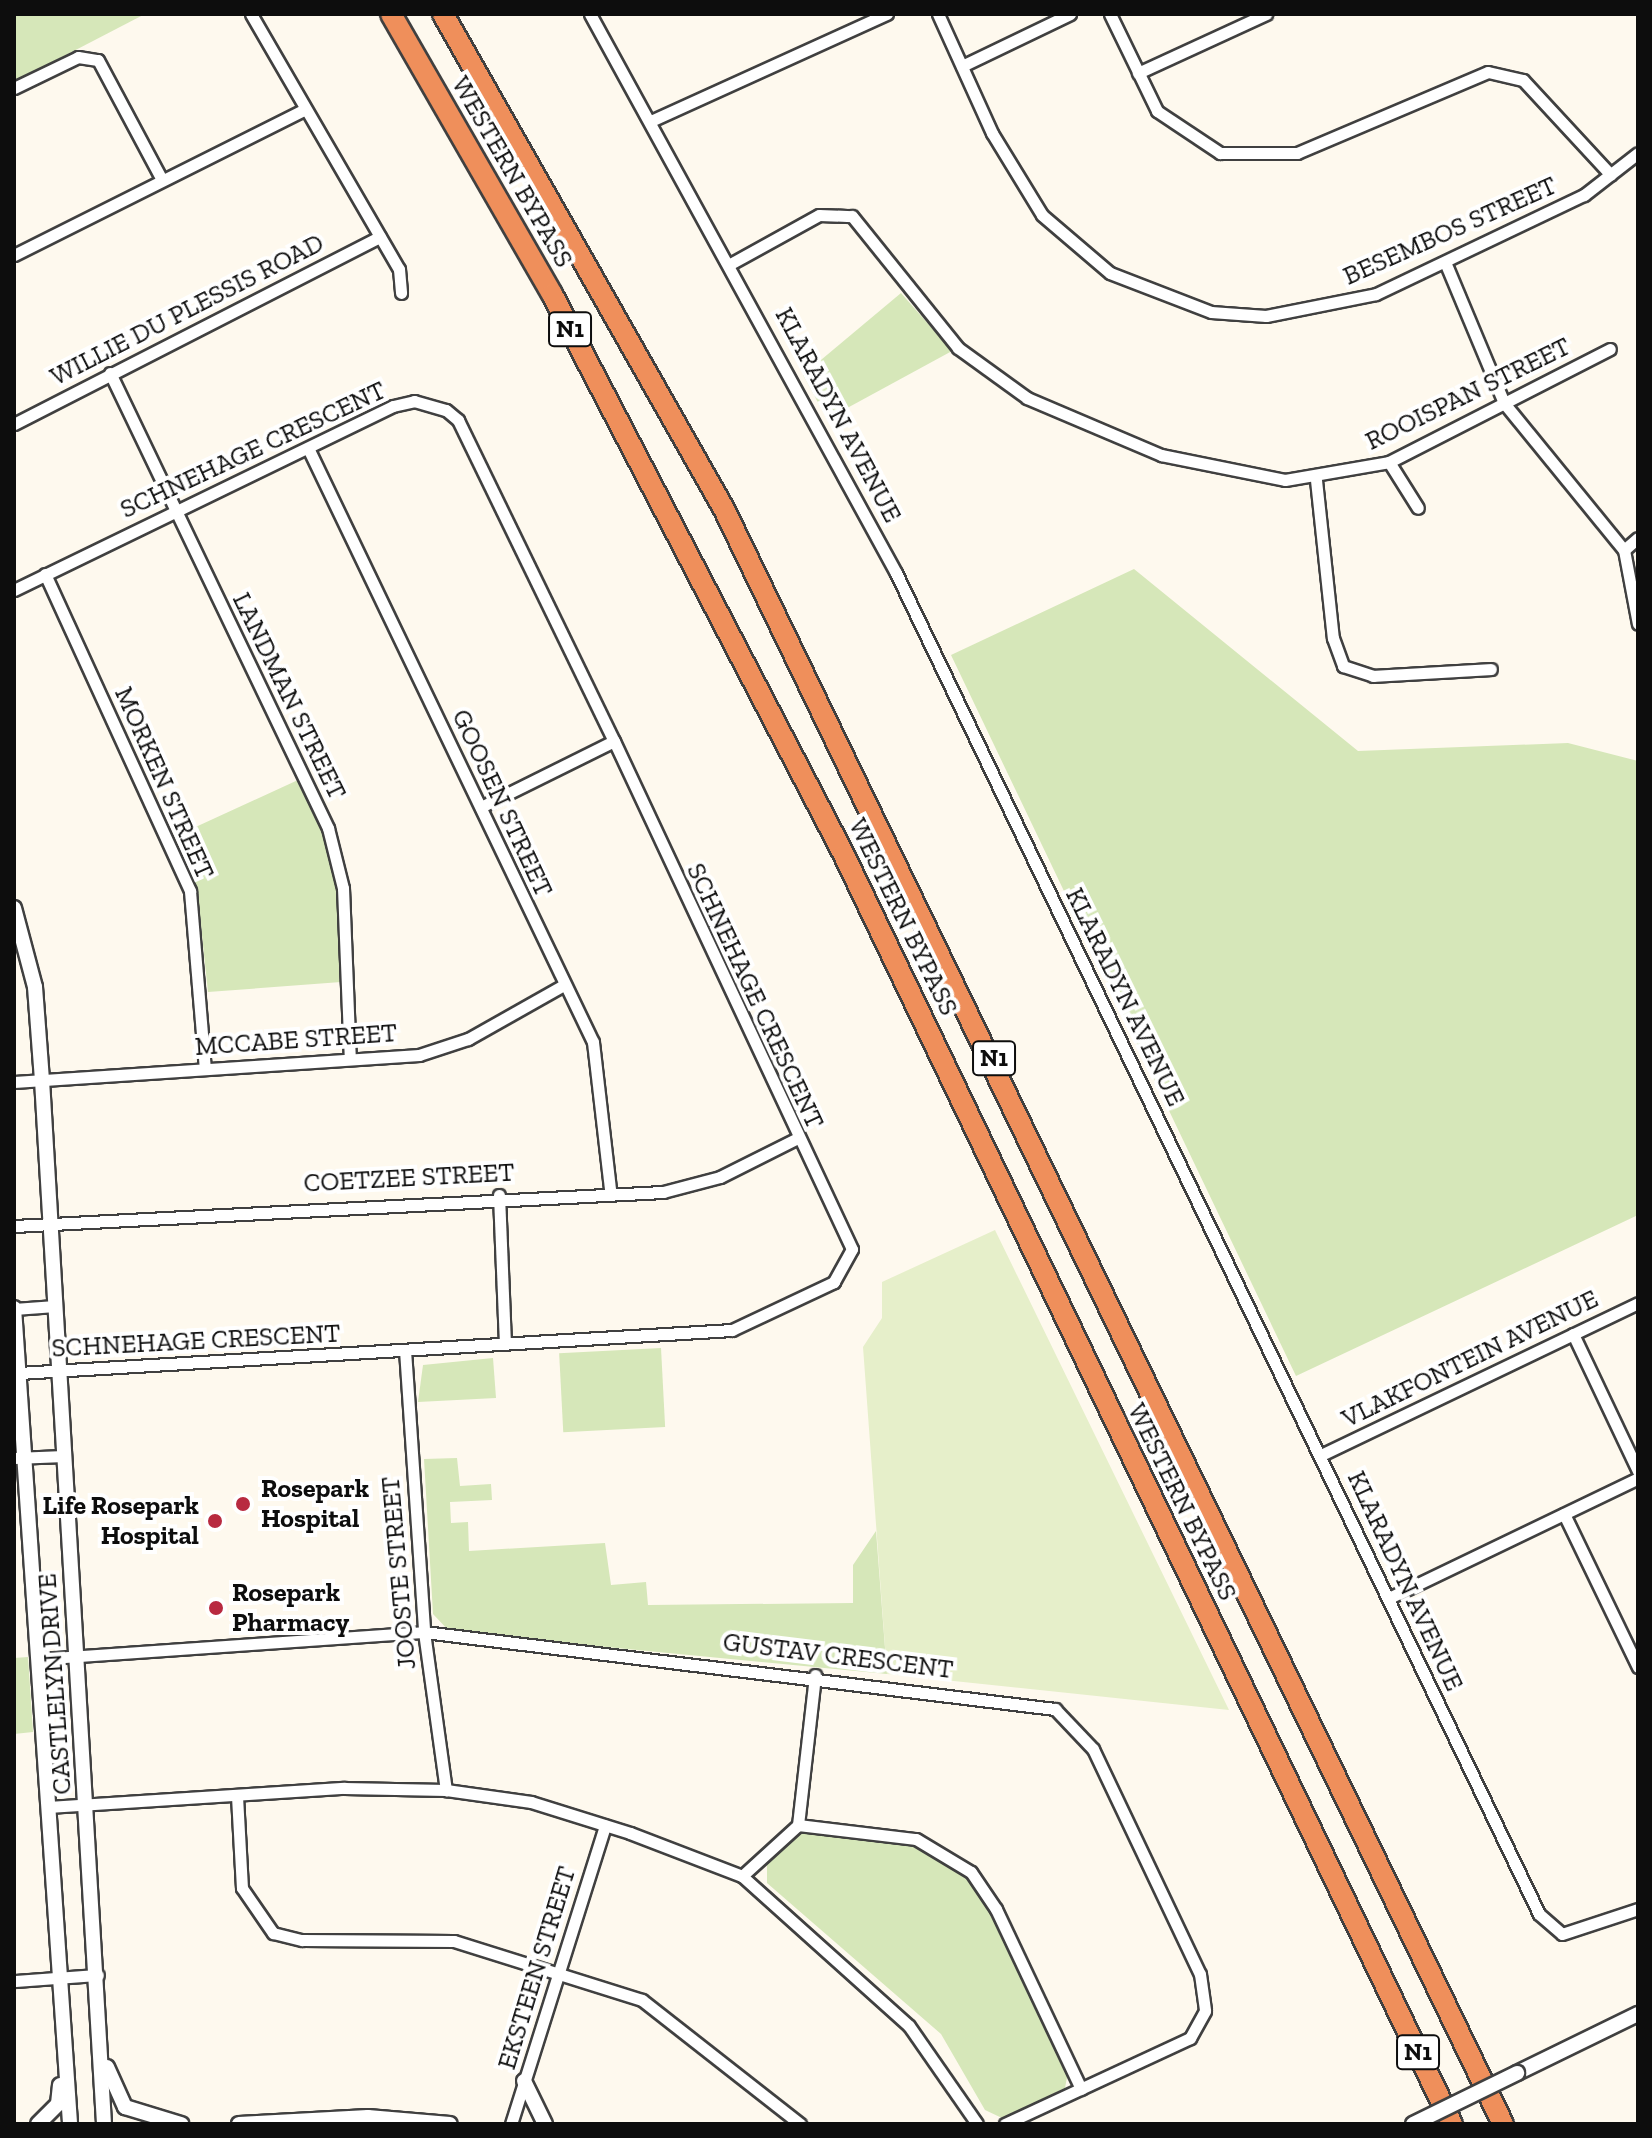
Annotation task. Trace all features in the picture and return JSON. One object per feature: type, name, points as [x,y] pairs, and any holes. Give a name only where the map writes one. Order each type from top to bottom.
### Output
[{"type":"highway","name":"WESTERN BYPASS","points":[[391,14],[552,294],[844,855],[1452,2124]]},
{"type":"highway","name":"WESTERN BYPASS","points":[[443,14],[731,523],[1503,2124]]},
{"type":"street","points":[[251,14],[399,269],[401,293]]},
{"type":"street","name":"KLARADYN AVENUE","points":[[590,14],[732,263],[896,573],[1391,1597],[1539,1914],[1562,1934],[1577,1934],[1638,1909]]},
{"type":"street","points":[[653,120],[887,14]]},
{"type":"street","name":"BESEMBOS STREET","points":[[938,14],[962,66],[1042,215],[1110,273],[1166,298],[1211,312],[1295,312],[1376,294],[1445,262],[1611,175],[1638,153]]},
{"type":"street","points":[[962,66],[1070,14]]},
{"type":"street","points":[[1110,14],[1157,111],[1182,132],[1220,153],[1261,158],[1340,138],[1467,76],[1506,73],[1531,88],[1611,175]]},
{"type":"street","points":[[1138,73],[1266,14]]},
{"type":"street","points":[[14,88],[78,57],[98,60],[162,180]]},
{"type":"street","points":[[14,255],[306,109]]},
{"type":"street","name":"ROOISPAN STREET","points":[[732,263],[819,215],[852,216],[867,225],[907,290],[958,348],[1027,398],[1161,455],[1255,477],[1316,480],[1389,462],[1610,349]]},
{"type":"street","name":"WILLIE DU PLESSIS ROAD","points":[[14,424],[380,237]]},
{"type":"street","points":[[1445,262],[1504,403],[1624,550],[1638,624]]},
{"type":"street","name":"LANDMAN STREET","points":[[110,373],[339,857],[350,1059]]},
{"type":"street","name":"SCHNEHAGE CRESCENT","points":[[14,590],[175,510],[414,401],[458,420],[614,741],[796,1139],[852,1249],[834,1282],[732,1330],[18,1373]]},
{"type":"street","name":"GOOSEN STREET","points":[[308,448],[481,807],[564,985],[602,1075],[610,1190]]},
{"type":"street","points":[[1389,462],[1418,508]]},
{"type":"street","points":[[1316,480],[1333,638],[1343,666],[1373,676],[1491,669]]},
{"type":"street","points":[[1624,550],[1638,538]]},
{"type":"street","name":"MORKEN STREET","points":[[45,574],[190,891],[205,1068]]},
{"type":"street","points":[[481,807],[614,741]]},
{"type":"street","name":"CASTLELYN DRIVE","points":[[14,908],[35,987],[42,1080],[98,1975],[104,2124]]},
{"type":"street","name":"MCCABE STREET","points":[[14,1082],[350,1059],[444,1049],[564,985]]},
{"type":"street","name":"COETZEE STREET","points":[[14,1226],[697,1185],[796,1139]]},
{"type":"street","points":[[499,1195],[505,1344]]},
{"type":"street","name":"VLAKFONTEIN AVENUE","points":[[1321,1455],[1638,1303]]},
{"type":"street","points":[[14,1308],[55,1306]]},
{"type":"street","name":"CASTLELYN DRIVE","points":[[14,1308],[19,1458],[38,1659],[70,2124]]},
{"type":"street","points":[[1573,1334],[1638,1471]]},
{"type":"street","name":"JOOSTE STREET","points":[[405,1350],[424,1632],[446,1790]]},
{"type":"street","points":[[19,1458],[64,1456]]},
{"type":"street","points":[[1391,1597],[1638,1478]]},
{"type":"street","points":[[1564,1514],[1636,1659]]},
{"type":"street","name":"GUSTAV CRESCENT","points":[[38,1659],[424,1632],[1020,1700],[1055,1709],[1083,1733],[1206,1994],[1200,2026],[1190,2038],[1005,2124]]},
{"type":"street","points":[[742,1876],[798,1825],[815,1675]]},
{"type":"street","points":[[48,1807],[237,1796],[446,1790],[531,1802],[605,1825],[742,1876],[909,2026],[977,2124]]},
{"type":"street","points":[[237,1796],[242,1888],[273,1933],[302,1940],[436,1938],[559,1970],[659,2009],[800,2124]]},
{"type":"street","name":"EKSTEEN STREET","points":[[511,2124],[605,1825]]},
{"type":"street","points":[[798,1825],[916,1839],[971,1872],[1081,2089]]},
{"type":"street","points":[[14,1981],[98,1975]]},
{"type":"street","points":[[1413,2124],[1638,2014]]},
{"type":"street","points":[[38,2124],[58,2104],[64,2046]]},
{"type":"street","points":[[102,2051],[125,2107],[181,2124]]},
{"type":"street","points":[[524,2081],[545,2124]]},
{"type":"street","points":[[239,2124],[318,2121],[450,2124]]},
{"type":"green space","points":[[14,14],[145,14],[14,82]]},
{"type":"green space","points":[[901,293],[952,351],[827,419],[803,375]]},
{"type":"green space","points":[[1134,569],[1358,751],[1568,743],[1638,761],[1638,1215],[1296,1376],[951,655]]},
{"type":"green space","points":[[298,780],[324,831],[338,889],[341,982],[208,992],[197,888],[176,836]]},
{"type":"green space","points":[[995,1230],[1229,1710],[887,1674],[863,1347],[882,1318],[882,1282]]},
{"type":"green space","points":[[661,1348],[665,1427],[563,1432],[559,1353]]},
{"type":"green space","points":[[493,1358],[496,1398],[418,1402],[423,1365]]},
{"type":"green space","points":[[457,1458],[460,1486],[491,1484],[492,1500],[450,1502],[451,1523],[468,1522],[469,1551],[605,1543],[611,1585],[646,1582],[648,1605],[853,1603],[853,1565],[876,1531],[887,1674],[450,1632],[433,1614],[424,1459]]},
{"type":"green space","points":[[28,1657],[33,1732],[14,1734],[14,1658]]},
{"type":"green space","points":[[802,1829],[916,1841],[965,1869],[986,1897],[1069,2067],[1065,2088],[1002,2118],[985,2110],[941,2034],[767,1883],[767,1857]]},
{"type":"place","name":"Rosepark Hospital","points":[[243,1504]]},
{"type":"place","name":"Life Rosepark Hospital","points":[[215,1521]]},
{"type":"place","name":"Rosepark Pharmacy","points":[[216,1608]]}]
